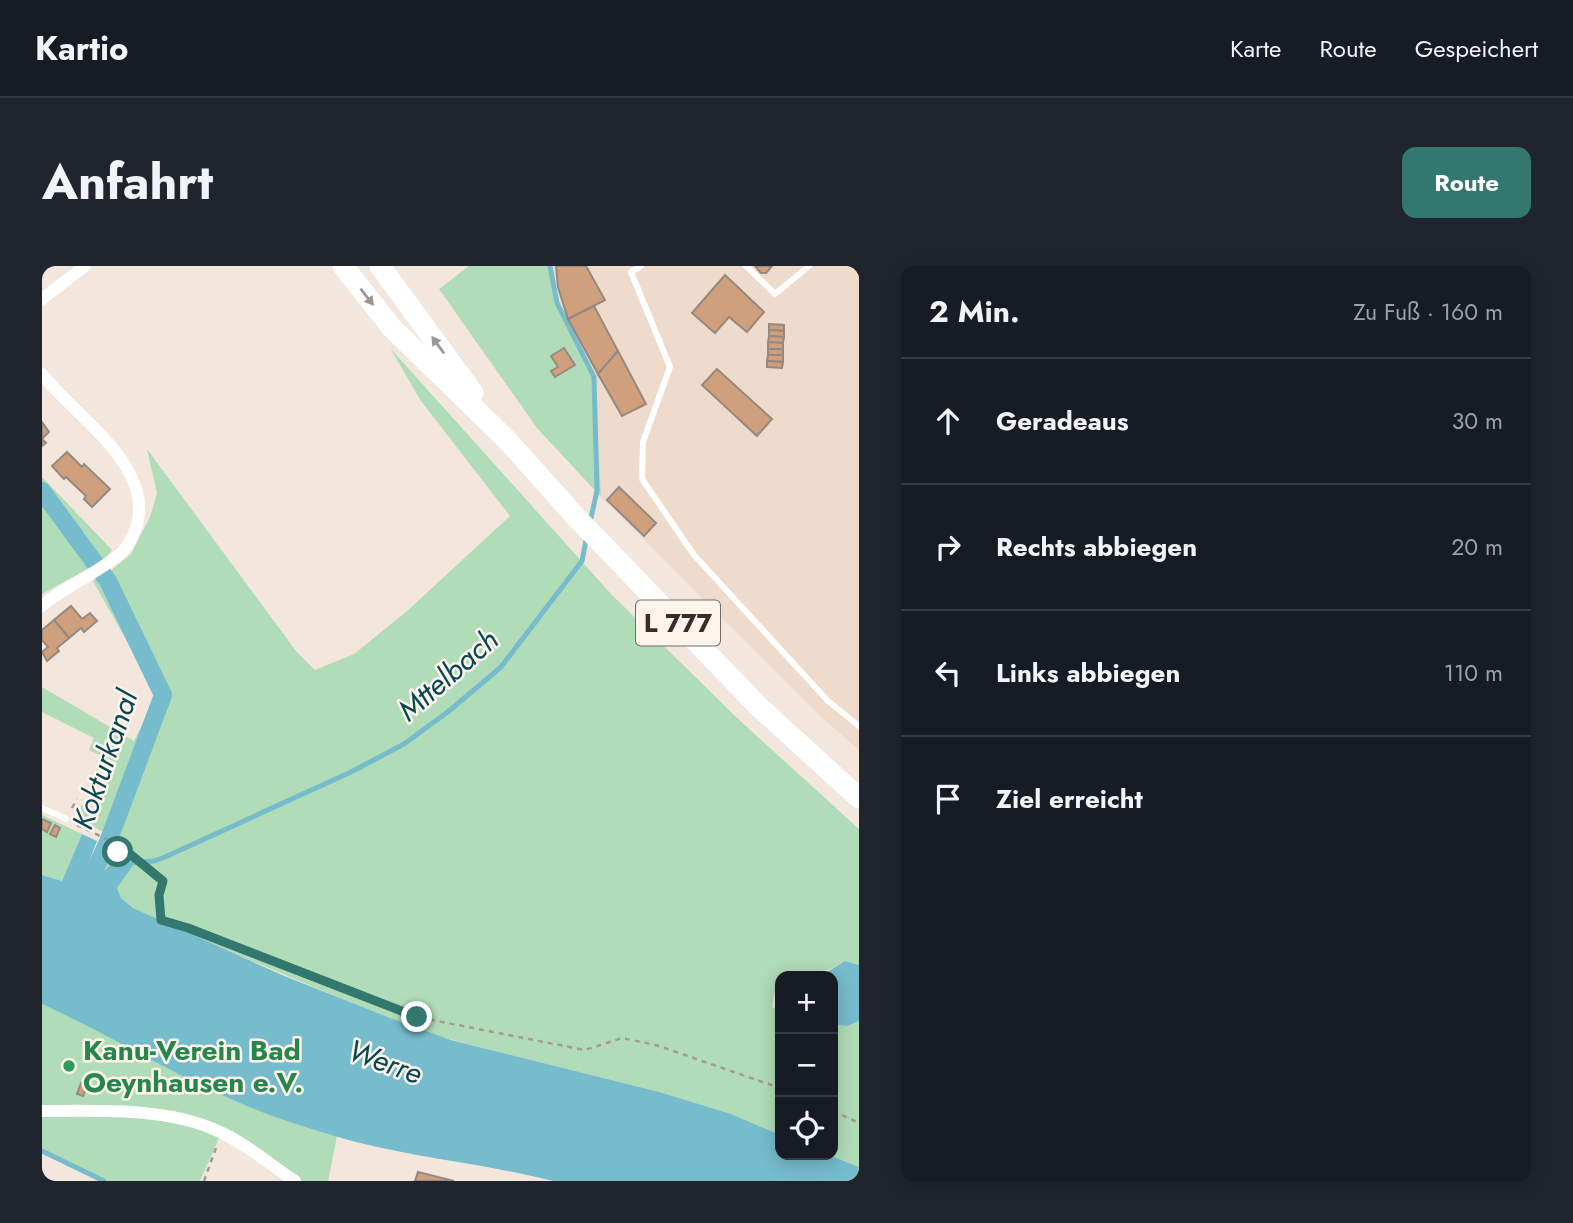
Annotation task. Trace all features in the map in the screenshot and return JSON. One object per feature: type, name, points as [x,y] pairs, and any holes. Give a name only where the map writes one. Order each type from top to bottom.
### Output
[{"type":"highway","name":"L 777","points":[[343,266],[392,328],[507,440],[597,540],[758,706],[859,798]]},
{"type":"highway","name":"L 777","points":[[380,266],[507,440]]},
{"type":"street","points":[[42,299],[85,266]]},
{"type":"street","points":[[42,374],[127,468],[139,497],[139,520],[124,550],[108,564],[47,602]]},
{"type":"street","points":[[42,1111],[122,1111],[195,1123],[222,1132],[295,1181]]},
{"type":"lane","points":[[641,266],[631,272],[670,367],[643,442],[642,479],[694,555],[828,701],[859,726]]},
{"type":"lane","points":[[746,266],[775,294],[809,266]]},
{"type":"lane","points":[[42,808],[66,819]]},
{"type":"path","points":[[66,819],[118,845],[163,881],[159,895],[161,920],[417,1017],[585,1050],[622,1038],[633,1040],[656,1045],[775,1086]]},
{"type":"path","points":[[118,845],[120,856]]},
{"type":"path","points":[[838,1113],[859,1123]]},
{"type":"path","points":[[204,1181],[222,1132]]},
{"type":"shaded area","points":[[551,266],[859,266],[859,750],[820,716],[601,497],[595,377],[558,303]]},
{"type":"green space","points":[[469,266],[551,266],[558,303],[595,377],[601,497],[537,428],[439,289]]},
{"type":"green space","points":[[390,348],[611,594],[736,717],[859,829],[859,965],[845,961],[828,970],[775,971],[772,1007],[775,1008],[775,1133],[700,1106],[618,1082],[423,1031],[233,953],[133,908],[121,898],[117,888],[125,875],[122,853],[86,889],[108,835],[76,817],[82,805],[93,810],[117,763],[89,750],[94,738],[42,712],[42,687],[134,741],[157,695],[93,581],[131,554],[150,517],[157,493],[147,449],[296,651],[315,670],[354,654],[406,612],[510,516],[421,401]]},
{"type":"green space","points":[[42,477],[112,550],[104,560],[42,594]]},
{"type":"green space","points":[[42,815],[82,834],[62,881],[42,875]]},
{"type":"green space","points":[[42,1004],[260,1111],[337,1136],[328,1181],[292,1181],[220,1136],[200,1181],[108,1181],[42,1154]]},
{"type":"green space","points":[[859,1021],[859,1167],[838,1159],[838,1024]]},
{"type":"water","name":"Werre","points":[[82,834],[97,841],[80,885],[86,889],[122,853],[131,855],[136,861],[117,888],[121,898],[133,908],[282,975],[451,1040],[659,1092],[731,1114],[775,1133],[775,1160],[838,1159],[859,1167],[859,1181],[553,1181],[356,1142],[277,1118],[221,1095],[42,1004],[42,875],[62,881]]},
{"type":"water","points":[[845,961],[859,965],[859,1021],[847,1026],[838,1025],[838,971],[829,971]]},
{"type":"building","points":[[556,266],[586,266],[605,300],[568,319],[558,287]]},
{"type":"building","points":[[755,266],[772,266],[766,273],[761,273]]},
{"type":"building","points":[[725,275],[764,312],[747,332],[729,317],[715,333],[692,313]]},
{"type":"building","points":[[594,306],[618,351],[598,374],[568,319]]},
{"type":"building","points":[[769,324],[784,325],[784,331],[769,330]]},
{"type":"building","points":[[769,330],[784,331],[784,337],[769,336]]},
{"type":"building","points":[[769,336],[784,337],[783,343],[768,342]]},
{"type":"building","points":[[768,342],[783,343],[783,349],[768,349]]},
{"type":"building","points":[[564,348],[575,365],[555,377],[551,371],[558,367],[551,356]]},
{"type":"building","points":[[768,349],[783,349],[783,355],[768,355]]},
{"type":"building","points":[[618,351],[646,404],[622,416],[598,374]]},
{"type":"building","points":[[768,355],[783,355],[783,362],[767,361]]},
{"type":"building","points":[[767,361],[783,362],[782,368],[767,367]]},
{"type":"building","points":[[717,369],[772,419],[757,436],[702,385]]},
{"type":"building","points":[[42,422],[49,432],[42,439]]},
{"type":"building","points":[[67,452],[110,489],[92,507],[84,499],[86,496],[52,466]]},
{"type":"building","points":[[619,487],[656,523],[644,536],[607,500]]},
{"type":"building","points":[[71,606],[82,619],[90,613],[97,621],[84,632],[81,628],[69,638],[54,620]]},
{"type":"building","points":[[54,620],[69,638],[47,661],[42,652],[48,647],[42,640],[42,630]]},
{"type":"building","points":[[42,819],[51,823],[47,832],[42,829]]},
{"type":"building","points":[[55,825],[60,828],[56,837],[50,834]]},
{"type":"building","points":[[81,1083],[87,1085],[83,1096],[77,1094]]},
{"type":"building","points":[[418,1172],[454,1181],[415,1181]]},
{"type":"waterway","name":"Mttelbach","points":[[550,266],[557,303],[594,377],[597,491],[590,522]]},
{"type":"waterway","name":"Kokturkanal","points":[[42,491],[108,581],[163,695],[108,842],[76,910]]},
{"type":"waterway","name":"Mttelbach","points":[[129,863],[154,861],[165,857],[351,772],[404,744],[449,711],[501,667],[582,561],[587,535]]},
{"type":"waterway","points":[[42,1151],[104,1181]]},
{"type":"place","name":"Kanu-Verein Bad Oeynhausen e.V.","points":[[69,1066]]},
{"type":"route","points":[[118,852],[119,845],[163,881],[159,895],[161,920],[417,1017]]}]
